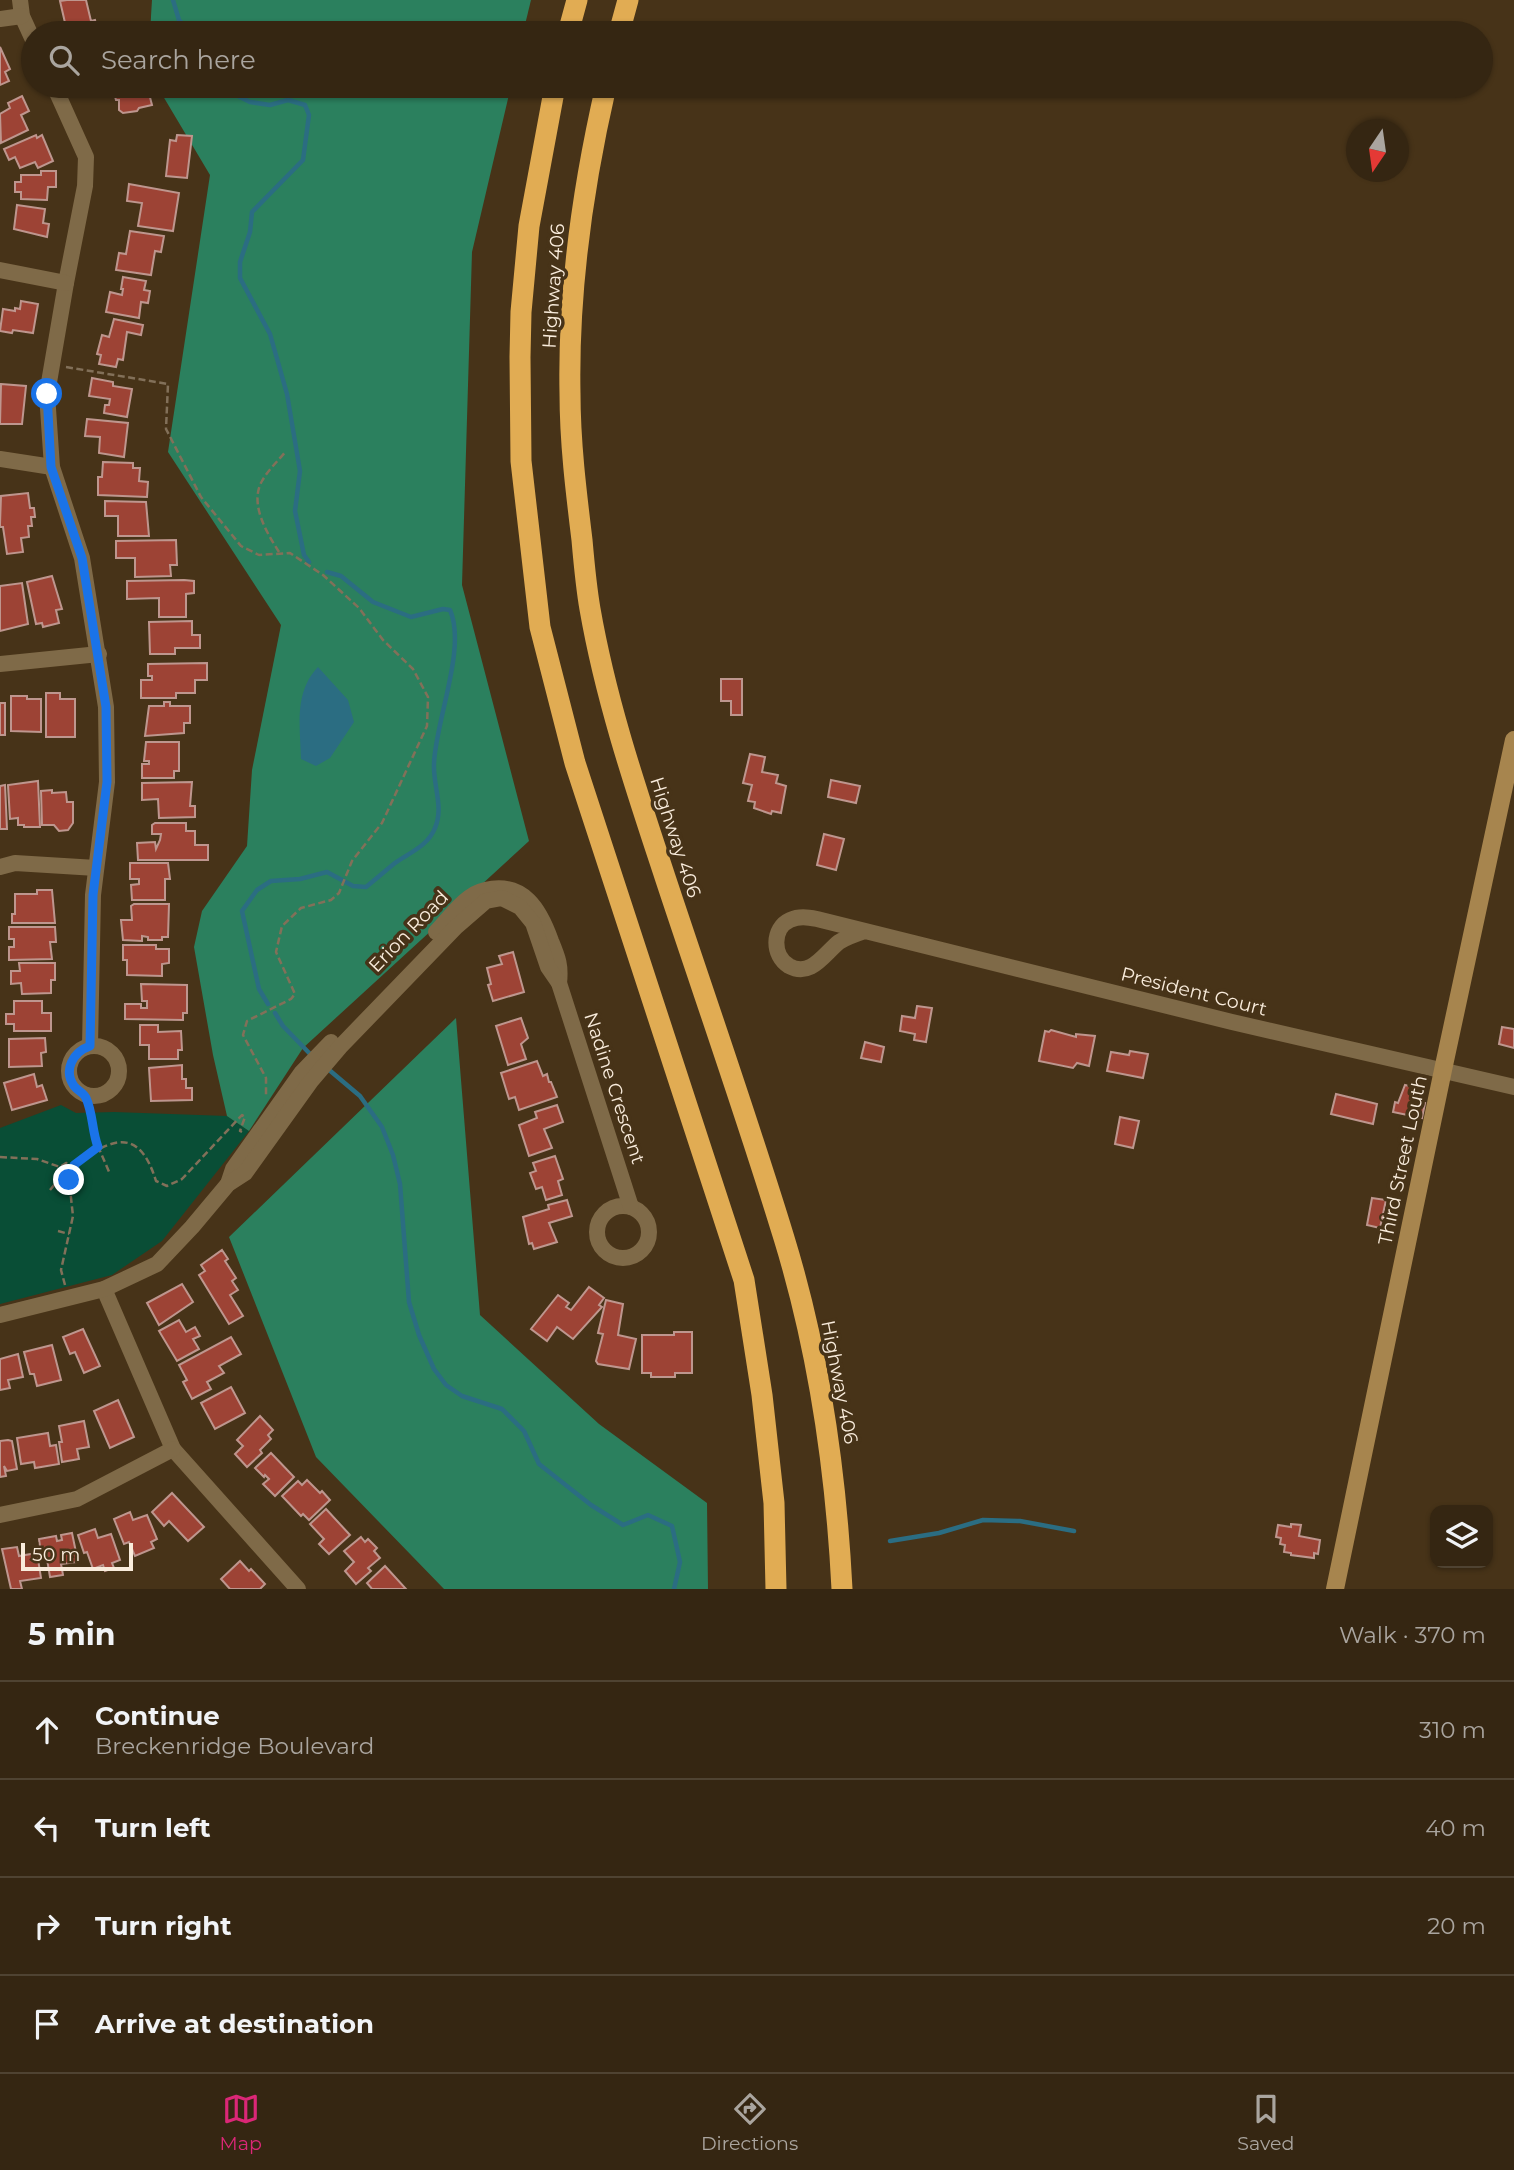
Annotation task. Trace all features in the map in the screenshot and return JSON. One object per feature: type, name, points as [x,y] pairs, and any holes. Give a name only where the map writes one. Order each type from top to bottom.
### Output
[{"type":"highway","points":[[571,21],[577,0]]},
{"type":"highway","points":[[622,21],[628,0]]},
{"type":"highway","name":"Highway 406","points":[[553,98],[529,226],[521,312],[522,461],[540,627],[579,775],[744,1280],[762,1395],[774,1503],[776,1589]]},
{"type":"highway","name":"Highway 406","points":[[604,98],[582,207],[572,311],[570,394],[575,482],[590,607],[609,695],[634,783],[788,1252],[809,1336],[829,1448],[842,1589]]},
{"type":"street","points":[[0,19],[21,8]]},
{"type":"street","points":[[59,98],[86,157],[85,186],[65,283],[47,394],[51,467],[82,558],[106,707],[107,782],[93,895],[90,1046]]},
{"type":"street","points":[[0,270],[65,283]]},
{"type":"street","points":[[0,459],[51,467]]},
{"type":"street","points":[[0,664],[99,654]]},
{"type":"street","name":"Third Street Louth","points":[[1335,1589],[1514,740]]},
{"type":"street","points":[[0,867],[15,863],[96,868]]},
{"type":"street","name":"Erion Road","points":[[0,1315],[104,1289],[157,1264],[229,1184],[245,1173],[307,1077],[469,897],[484,890],[507,889],[534,904],[543,919],[561,966],[559,983]]},
{"type":"street","name":"President Court","points":[[865,931],[844,939],[816,964],[807,968],[786,964],[776,948],[778,932],[786,922],[801,917],[817,919],[1255,1028],[1514,1087]]},
{"type":"street","name":"Nadine Crescent","points":[[559,983],[631,1207]]},
{"type":"street","points":[[90,1046],[107,1049],[118,1062],[119,1078],[109,1092],[94,1097],[85,1095],[73,1084],[69,1069],[76,1054],[90,1046]]},
{"type":"street","points":[[104,1289],[173,1449],[298,1589]]},
{"type":"street","points":[[0,1515],[77,1499],[173,1449]]},
{"type":"path","points":[[52,365],[168,384],[166,429],[201,497],[241,546],[259,555],[290,553],[323,575],[359,608],[383,640],[413,669],[428,697],[427,726],[382,823],[352,862],[339,893],[331,900],[301,908],[282,926],[276,952],[295,994],[291,999],[247,1021],[243,1035],[266,1078],[266,1097]]},
{"type":"path","points":[[280,554],[257,505],[261,482],[286,451]]},
{"type":"path","points":[[85,1095],[94,1137],[110,1174]]},
{"type":"path","points":[[74,1165],[98,1147],[120,1141],[138,1146],[150,1161],[156,1181],[167,1186],[182,1179],[243,1115],[245,1117],[240,1130],[243,1133],[249,1124]]},
{"type":"path","points":[[0,1157],[37,1159],[60,1167]]},
{"type":"path","points":[[60,1167],[66,1163],[74,1165]]},
{"type":"path","points":[[69,1180],[76,1174],[74,1165]]},
{"type":"path","points":[[50,1190],[61,1177],[60,1167]]},
{"type":"path","points":[[61,1177],[69,1180]]},
{"type":"path","points":[[69,1180],[73,1216],[61,1270],[69,1298]]},
{"type":"path","points":[[58,1231],[69,1234]]},
{"type":"green space","points":[[152,0],[531,0],[526,21],[151,21]]},
{"type":"green space","points":[[164,98],[508,98],[472,252],[462,585],[529,841],[303,1048],[249,1131],[227,1116],[194,947],[202,911],[247,846],[252,770],[281,625],[168,452],[210,175]]},
{"type":"green space","points":[[456,1018],[480,1315],[599,1424],[707,1503],[708,1589],[444,1589],[316,1457],[229,1237]]},
{"type":"green space","points":[[61,1105],[76,1113],[227,1116],[249,1131],[162,1241],[112,1275],[0,1304],[0,1128]]},
{"type":"water","points":[[318,667],[348,700],[354,722],[330,758],[316,766],[301,759],[300,710],[305,687]]},
{"type":"building","points":[[86,0],[91,21],[65,21],[60,1]]},
{"type":"building","points":[[0,47],[10,69],[5,72],[9,81],[0,85]]},
{"type":"building","points":[[23,98],[29,111],[21,115],[28,130],[1,143],[0,114],[10,108],[8,103]]},
{"type":"building","points":[[150,98],[152,105],[123,113],[119,110],[119,100],[116,100]]},
{"type":"building","points":[[36,135],[37,138],[42,135],[53,161],[38,168],[35,162],[20,168],[15,157],[9,160],[4,149]]},
{"type":"building","points":[[177,135],[192,136],[187,178],[166,176],[170,140],[176,141]]},
{"type":"building","points":[[41,171],[56,171],[56,187],[48,187],[47,200],[21,199],[21,192],[15,192],[15,182],[21,182],[21,175],[41,175]]},
{"type":"building","points":[[129,184],[179,193],[173,231],[138,226],[142,203],[127,201]]},
{"type":"building","points":[[17,205],[45,209],[43,223],[49,224],[47,237],[14,229]]},
{"type":"building","points":[[130,231],[164,236],[161,252],[155,251],[151,275],[116,270],[119,253],[126,254]]},
{"type":"building","points":[[123,277],[146,281],[144,290],[150,291],[148,303],[141,302],[139,318],[106,312],[110,292],[122,295]]},
{"type":"building","points":[[21,301],[38,304],[33,333],[0,331],[3,309],[20,309]]},
{"type":"building","points":[[114,319],[143,325],[141,335],[127,332],[123,360],[118,359],[116,367],[99,364],[101,355],[97,354],[102,335],[109,337]]},
{"type":"building","points":[[92,378],[113,382],[113,386],[132,389],[127,417],[104,413],[105,405],[109,405],[110,399],[89,396]]},
{"type":"building","points":[[1,384],[26,386],[22,424],[0,424]]},
{"type":"building","points":[[87,419],[128,423],[124,457],[99,453],[100,437],[85,436]]},
{"type":"building","points":[[103,462],[133,463],[133,468],[140,468],[139,481],[148,482],[147,497],[98,495],[98,477],[102,477]]},
{"type":"building","points":[[28,493],[30,508],[34,508],[35,517],[31,517],[32,526],[28,526],[29,537],[21,538],[23,552],[7,554],[3,527],[0,527],[1,496]]},
{"type":"building","points":[[105,501],[146,502],[149,536],[118,536],[118,516],[105,516]]},
{"type":"building","points":[[176,540],[177,565],[170,565],[171,576],[135,577],[135,558],[116,558],[116,541]]},
{"type":"building","points":[[52,576],[62,609],[56,610],[59,623],[43,627],[42,623],[36,624],[27,582]]},
{"type":"building","points":[[127,581],[194,581],[194,593],[186,594],[186,617],[159,617],[159,598],[127,599]]},
{"type":"building","points":[[22,583],[28,624],[0,631],[0,586]]},
{"type":"building","points":[[192,621],[192,635],[200,635],[200,648],[175,648],[175,654],[150,654],[149,622]]},
{"type":"building","points":[[207,663],[207,680],[195,680],[195,693],[176,693],[176,698],[141,698],[141,680],[152,680],[152,676],[148,676],[148,664]]},
{"type":"building","points":[[721,679],[742,679],[742,715],[731,715],[731,701],[721,701]]},
{"type":"building","points":[[46,693],[60,693],[60,699],[75,699],[75,737],[46,737]]},
{"type":"building","points":[[11,696],[41,699],[41,732],[11,731]]},
{"type":"building","points":[[164,702],[170,702],[170,706],[190,706],[190,723],[184,723],[184,733],[145,736],[149,706],[164,706]]},
{"type":"building","points":[[0,703],[5,703],[5,735],[0,735]]},
{"type":"building","points":[[146,742],[179,742],[179,771],[174,771],[174,778],[142,778],[142,764],[149,764],[149,761],[144,761]]},
{"type":"building","points":[[750,754],[765,757],[762,772],[778,775],[776,783],[786,786],[781,813],[772,811],[771,814],[754,808],[755,802],[748,801],[752,785],[743,783]]},
{"type":"building","points":[[831,780],[860,786],[856,803],[828,797]]},
{"type":"building","points":[[38,781],[40,827],[18,825],[18,818],[10,819],[8,785]]},
{"type":"building","points":[[192,782],[190,806],[195,806],[195,817],[159,818],[158,799],[142,800],[142,783]]},
{"type":"building","points":[[5,785],[7,829],[0,829],[0,786]]},
{"type":"building","points":[[52,790],[52,793],[66,792],[67,802],[73,802],[73,823],[68,830],[59,831],[54,825],[42,825],[41,791]]},
{"type":"building","points":[[186,823],[186,831],[195,831],[195,845],[208,845],[208,860],[138,860],[137,843],[155,842],[156,849],[161,834],[152,834],[152,825]]},
{"type":"building","points":[[824,834],[844,839],[836,870],[817,865]]},
{"type":"building","points":[[130,863],[168,863],[170,879],[165,879],[165,900],[132,900],[131,885],[139,884],[139,879],[130,879]]},
{"type":"building","points":[[37,890],[52,890],[55,923],[12,923],[15,894],[37,894]]},
{"type":"building","points":[[169,904],[168,937],[148,940],[148,937],[142,936],[142,941],[123,940],[121,920],[132,920],[131,906]]},
{"type":"building","points":[[9,927],[55,927],[56,942],[50,942],[52,959],[9,960],[9,947],[14,947],[14,939],[9,939]]},
{"type":"building","points":[[123,945],[156,945],[156,949],[169,949],[169,963],[162,964],[162,976],[127,975]]},
{"type":"building","points":[[513,952],[524,992],[493,1001],[487,968],[502,964],[499,956]]},
{"type":"building","points":[[19,963],[55,963],[55,980],[51,980],[51,993],[22,994],[21,983],[11,984],[11,971],[20,971]]},
{"type":"building","points":[[141,984],[187,985],[187,1013],[183,1013],[183,1020],[125,1019],[125,1004],[141,1004],[141,1008],[147,1008],[147,1001],[142,1001]]},
{"type":"building","points":[[14,1001],[42,1001],[42,1013],[51,1013],[51,1031],[14,1031],[14,1024],[6,1024],[6,1014],[14,1014]]},
{"type":"building","points":[[917,1006],[932,1008],[926,1042],[914,1040],[915,1034],[900,1031],[902,1016],[915,1018]]},
{"type":"building","points":[[521,1018],[528,1038],[521,1044],[526,1059],[508,1065],[496,1026]]},
{"type":"building","points":[[140,1025],[158,1025],[158,1032],[181,1031],[182,1050],[178,1050],[178,1059],[149,1059],[149,1045],[140,1045]]},
{"type":"building","points":[[1502,1027],[1514,1029],[1514,1048],[1499,1044]]},
{"type":"building","points":[[1051,1030],[1076,1037],[1076,1034],[1095,1036],[1089,1066],[1077,1063],[1073,1068],[1039,1061],[1045,1031]]},
{"type":"building","points":[[45,1038],[46,1052],[41,1053],[42,1066],[9,1067],[9,1039]]},
{"type":"building","points":[[865,1042],[884,1047],[881,1062],[861,1058]]},
{"type":"building","points":[[1130,1051],[1148,1054],[1143,1078],[1107,1071],[1111,1052],[1129,1055]]},
{"type":"building","points":[[537,1061],[543,1076],[547,1074],[557,1097],[519,1110],[515,1097],[509,1099],[501,1073]]},
{"type":"building","points":[[182,1065],[182,1079],[186,1079],[186,1088],[192,1088],[192,1100],[151,1101],[149,1068]]},
{"type":"building","points":[[34,1074],[37,1087],[42,1085],[47,1100],[12,1110],[4,1083]]},
{"type":"building","points":[[1405,1085],[1423,1089],[1420,1102],[1425,1103],[1422,1118],[1393,1112],[1395,1102],[1398,1103]]},
{"type":"building","points":[[1336,1094],[1377,1104],[1373,1124],[1331,1114]]},
{"type":"building","points":[[557,1105],[563,1122],[544,1129],[552,1148],[529,1156],[519,1125],[537,1118],[535,1112]]},
{"type":"building","points":[[1120,1117],[1139,1121],[1133,1148],[1115,1144]]},
{"type":"building","points":[[555,1156],[563,1179],[558,1181],[562,1195],[546,1200],[542,1187],[536,1189],[530,1173],[536,1171],[533,1163]]},
{"type":"building","points":[[1372,1198],[1386,1200],[1380,1228],[1367,1225]]},
{"type":"building","points":[[567,1200],[572,1216],[549,1223],[557,1242],[534,1249],[532,1243],[529,1244],[523,1217],[549,1209],[548,1205]]},
{"type":"building","points":[[222,1250],[228,1259],[225,1261],[236,1278],[232,1281],[238,1290],[230,1295],[243,1316],[229,1324],[199,1275],[205,1271],[201,1265]]},
{"type":"building","points":[[182,1284],[193,1302],[159,1325],[147,1303]]},
{"type":"building","points":[[589,1287],[604,1298],[599,1305],[602,1307],[573,1339],[557,1327],[547,1341],[531,1329],[558,1295],[569,1303],[566,1307],[571,1310]]},
{"type":"building","points":[[606,1300],[623,1304],[618,1335],[636,1339],[629,1369],[598,1364],[596,1361],[603,1334],[598,1333]]},
{"type":"building","points":[[179,1320],[186,1332],[195,1327],[200,1336],[193,1339],[199,1349],[177,1361],[159,1331]]},
{"type":"building","points":[[83,1329],[100,1366],[84,1373],[75,1352],[70,1354],[63,1337]]},
{"type":"building","points":[[674,1332],[692,1332],[692,1373],[675,1373],[675,1377],[651,1377],[651,1373],[642,1373],[642,1335],[674,1335]]},
{"type":"building","points":[[231,1337],[241,1354],[219,1366],[224,1373],[207,1382],[211,1389],[192,1399],[183,1382],[187,1380],[179,1365]]},
{"type":"building","points":[[52,1345],[61,1380],[37,1386],[34,1374],[30,1374],[24,1352]]},
{"type":"building","points":[[18,1354],[23,1377],[8,1380],[10,1388],[0,1390],[0,1359]]},
{"type":"building","points":[[231,1387],[245,1413],[215,1429],[201,1403]]},
{"type":"building","points":[[118,1400],[134,1437],[110,1448],[94,1411]]},
{"type":"building","points":[[260,1416],[273,1430],[268,1435],[271,1439],[260,1450],[262,1453],[247,1467],[235,1454],[243,1446],[237,1440]]},
{"type":"building","points":[[84,1421],[89,1447],[77,1449],[79,1459],[62,1462],[59,1426]]},
{"type":"building","points":[[48,1433],[50,1446],[56,1445],[59,1464],[35,1468],[34,1462],[21,1464],[17,1438]]},
{"type":"building","points":[[0,1441],[12,1441],[17,1469],[7,1471],[4,1466],[6,1476],[0,1477]]},
{"type":"building","points":[[271,1453],[294,1477],[275,1496],[263,1484],[269,1479],[255,1468]]},
{"type":"building","points":[[307,1480],[330,1500],[309,1520],[303,1514],[301,1516],[282,1496],[298,1481],[302,1485]]},
{"type":"building","points":[[172,1493],[204,1527],[188,1541],[169,1521],[164,1526],[152,1512]]},
{"type":"building","points":[[326,1509],[350,1535],[329,1554],[319,1544],[324,1539],[310,1524]]},
{"type":"building","points":[[130,1512],[133,1520],[147,1515],[157,1539],[151,1542],[154,1548],[135,1556],[129,1542],[124,1544],[114,1519]]},
{"type":"building","points":[[1291,1524],[1301,1525],[1299,1536],[1320,1540],[1318,1554],[1314,1553],[1314,1558],[1284,1552],[1285,1545],[1280,1544],[1281,1538],[1276,1537],[1278,1525],[1291,1527]]},
{"type":"building","points":[[95,1529],[98,1538],[111,1534],[120,1560],[112,1563],[114,1568],[105,1571],[103,1565],[93,1569],[87,1552],[84,1553],[78,1535]]},
{"type":"building","points":[[72,1533],[78,1562],[61,1564],[63,1575],[50,1577],[46,1553],[41,1554],[39,1539],[56,1536],[57,1541],[62,1540],[61,1535]]},
{"type":"building","points":[[361,1537],[365,1542],[368,1539],[377,1548],[374,1551],[380,1558],[368,1568],[371,1571],[356,1584],[345,1571],[354,1562],[344,1551]]},
{"type":"building","points":[[17,1547],[19,1556],[37,1553],[41,1578],[20,1581],[22,1589],[11,1589],[2,1549]]},
{"type":"building","points":[[240,1561],[265,1584],[260,1589],[230,1589],[221,1579]]},
{"type":"building","points":[[385,1566],[406,1589],[372,1589],[367,1583]]},
{"type":"waterway","points":[[173,0],[180,21]]},
{"type":"waterway","points":[[242,98],[270,105],[288,100],[305,105],[309,115],[303,160],[252,212],[250,232],[240,262],[240,278],[270,334],[287,394],[300,471],[295,511],[304,555],[309,562]]},
{"type":"waterway","points":[[268,1004],[259,989],[242,911],[257,890],[271,881],[300,879],[327,872],[353,886],[366,887],[423,844],[432,834],[438,820],[434,764],[453,664],[455,644],[450,610],[443,609],[411,617],[373,602],[341,576],[327,572]]},
{"type":"waterway","points":[[275,1013],[283,1026],[313,1057]]},
{"type":"waterway","points":[[328,1069],[360,1096],[382,1127],[393,1155],[400,1184],[409,1302],[419,1335],[434,1369],[446,1385],[462,1396],[502,1409],[524,1431],[539,1464],[591,1505],[623,1525],[648,1515],[672,1526],[680,1562],[674,1589]]},
{"type":"waterway","points":[[890,1541],[939,1533],[983,1520],[1020,1521],[1074,1531]]},
{"type":"route","points":[[47,394],[51,467],[82,558],[106,707],[107,782],[93,895],[90,1046],[76,1054],[69,1069],[73,1084],[85,1095],[98,1147],[74,1165],[76,1174],[69,1180]]}]
